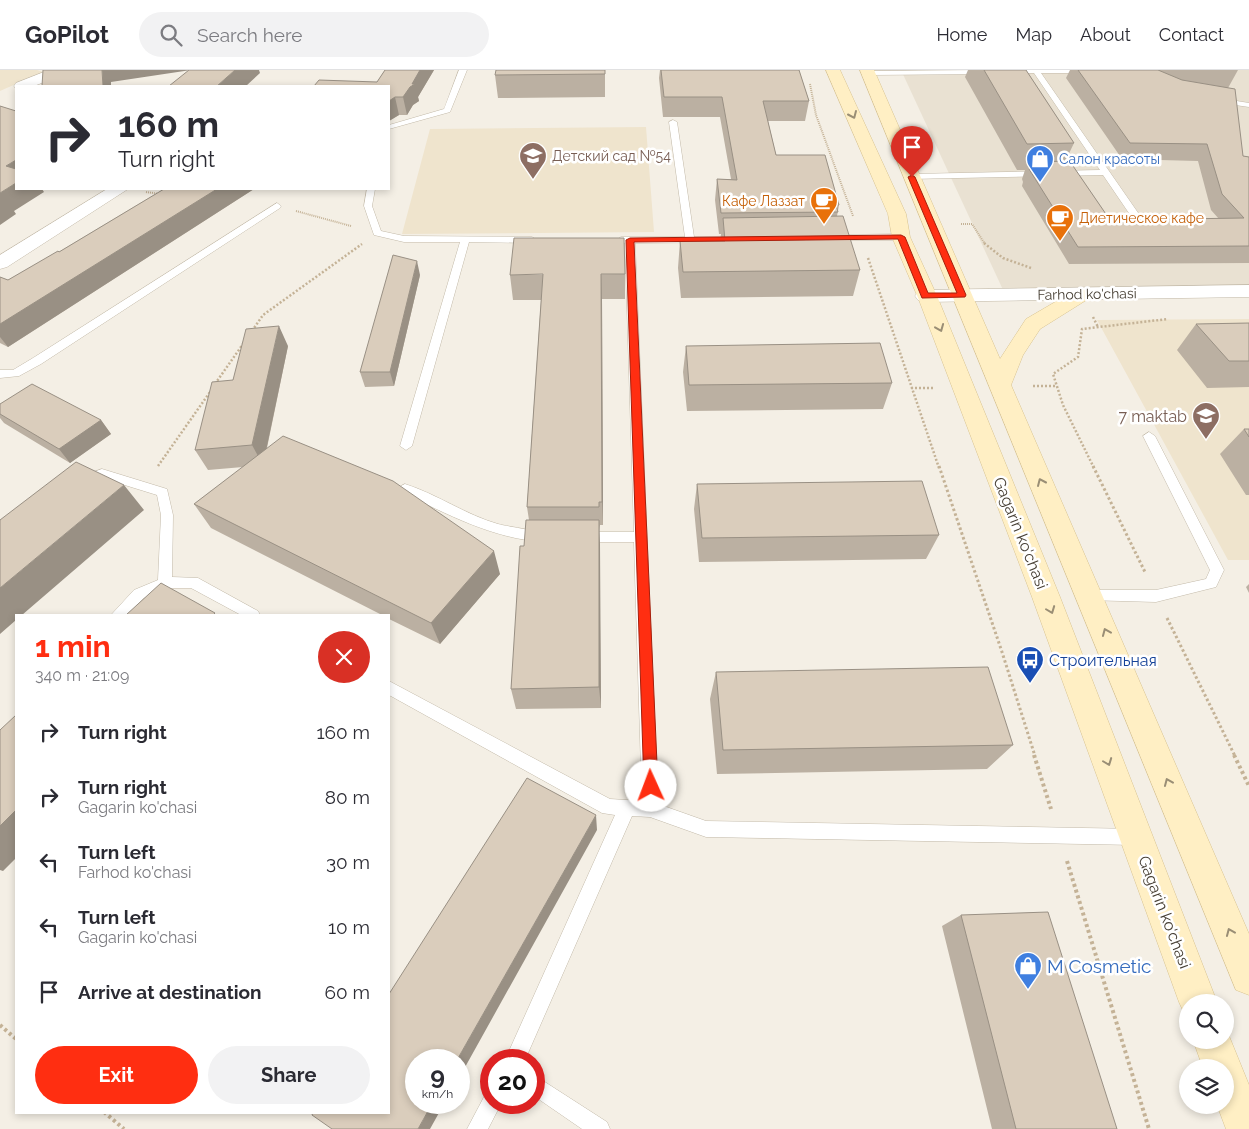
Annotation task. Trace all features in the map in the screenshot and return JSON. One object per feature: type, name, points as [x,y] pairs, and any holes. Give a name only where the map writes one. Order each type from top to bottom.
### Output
[{"type":"main road","name":"Gagarin ko'chasi","points":[[833,70],[897,214],[901,237],[924,296],[929,301],[1046,597],[1195,994]]},
{"type":"main road","points":[[868,72],[999,387],[1091,596],[1247,966]]},
{"type":"main road","points":[[999,387],[1012,355],[1033,324],[1081,295]]},
{"type":"main road","points":[[1234,1098],[1246,1129]]},
{"type":"street","points":[[25,85],[62,70]]},
{"type":"street","points":[[0,264],[117,190]]},
{"type":"street","name":"Farhod ko'chasi","points":[[924,296],[1081,295],[1249,290]]},
{"type":"lane","points":[[390,126],[447,110],[463,70]]},
{"type":"lane","points":[[1036,70],[1138,220]]},
{"type":"lane","points":[[868,72],[1098,71]]},
{"type":"lane","points":[[1210,98],[1249,105]]},
{"type":"lane","points":[[673,122],[690,239]]},
{"type":"lane","points":[[912,177],[1106,172]]},
{"type":"lane","points":[[371,190],[368,206],[376,233],[404,239],[542,240]]},
{"type":"lane","points":[[0,374],[15,373],[38,361],[277,206]]},
{"type":"lane","points":[[823,238],[901,237]]},
{"type":"lane","points":[[610,240],[747,239]]},
{"type":"lane","points":[[406,446],[465,240]]},
{"type":"lane","points":[[630,240],[642,537],[650,809]]},
{"type":"lane","points":[[1091,596],[1156,596],[1211,584],[1217,570],[1149,436]]},
{"type":"lane","points":[[72,485],[102,473],[163,492],[167,515],[165,583]]},
{"type":"lane","points":[[405,489],[498,530],[524,537],[554,537]]},
{"type":"lane","points":[[573,537],[642,537]]},
{"type":"lane","points":[[119,614],[139,594],[165,583],[193,582],[251,614]]},
{"type":"lane","points":[[390,689],[608,807],[650,809],[706,829],[1136,837]]},
{"type":"lane","points":[[520,1049],[627,808]]},
{"type":"lane","points":[[545,1092],[600,1129]]},
{"type":"lane","points":[[477,1129],[485,1114]]},
{"type":"path","points":[[128,190],[165,194]]},
{"type":"path","points":[[277,206],[376,233]]},
{"type":"path","points":[[252,331],[263,315],[376,233]]},
{"type":"path","points":[[861,237],[1002,652],[1149,1129]]},
{"type":"path","points":[[1177,318],[1082,329],[1078,357],[1053,374],[1063,405],[1249,786]]},
{"type":"path","points":[[157,468],[246,339]]},
{"type":"path","points":[[0,1025],[15,1038]]},
{"type":"path","points":[[106,1114],[124,1129]]},
{"type":"shaded area","points":[[0,70],[37,70],[43,72],[0,91]]},
{"type":"shaded area","points":[[901,70],[1249,70],[1249,286],[1004,292]]},
{"type":"shaded area","name":"Детский сад №54","points":[[646,127],[654,232],[402,234],[430,129]]},
{"type":"shaded area","name":"7 maktab","points":[[1249,319],[1249,560],[1228,560],[1097,320]]},
{"type":"building","points":[[43,70],[102,70],[103,85],[42,85]]},
{"type":"building","points":[[189,70],[235,70],[218,85],[170,85]]},
{"type":"building","points":[[385,70],[420,70],[412,84],[415,84],[410,87],[403,97],[395,97],[390,100],[390,85],[315,85],[319,80],[377,82]]},
{"type":"building","points":[[496,70],[605,70],[605,74],[495,75]]},
{"type":"building","points":[[661,70],[799,70],[809,101],[763,101],[776,155],[825,155],[839,205],[836,205],[838,212],[721,213],[717,179],[737,180],[722,97],[664,97]]},
{"type":"building","points":[[984,70],[1026,70],[1074,143],[1027,144]]},
{"type":"building","points":[[1078,70],[1158,70],[1182,80],[1235,89],[1243,156],[1249,157],[1249,246],[1078,247],[1029,169],[1032,169],[1028,162],[1074,161],[1071,163],[1110,220],[1244,218],[1222,194],[1207,144],[1130,143]]},
{"type":"building","points":[[0,106],[15,111],[15,161],[6,166],[15,169],[15,184],[0,193]]},
{"type":"building","points":[[162,190],[215,190],[0,324],[0,277],[8,280],[59,252]]},
{"type":"building","points":[[843,216],[860,270],[683,272],[680,241],[725,241],[723,218]]},
{"type":"building","points":[[514,238],[624,238],[625,274],[601,274],[602,502],[599,502],[599,507],[527,507],[543,274],[510,275]]},
{"type":"building","points":[[393,255],[417,261],[390,372],[360,372]]},
{"type":"building","points":[[1249,323],[1249,361],[1229,361],[1196,324]]},
{"type":"building","points":[[279,326],[252,445],[195,450],[212,382],[233,380],[246,329]]},
{"type":"building","points":[[880,343],[892,383],[689,385],[686,346]]},
{"type":"building","points":[[32,384],[101,420],[59,449],[0,414],[0,404]]},
{"type":"building","points":[[1244,429],[1249,429],[1249,437]]},
{"type":"building","points":[[283,436],[393,481],[494,551],[431,623],[194,504]]},
{"type":"building","points":[[76,462],[124,485],[0,588],[0,520]]},
{"type":"building","points":[[922,481],[939,535],[702,538],[697,484]]},
{"type":"building","points":[[526,520],[599,520],[599,687],[511,689],[520,546],[524,546]]},
{"type":"building","points":[[161,583],[215,613],[214,614],[127,614]]},
{"type":"building","points":[[988,667],[1013,745],[723,750],[716,672]]},
{"type":"building","points":[[15,716],[15,811],[0,826],[0,730]]},
{"type":"building","points":[[527,778],[596,815],[463,1049],[405,1049],[405,1114],[426,1114],[418,1129],[332,1129],[312,1115],[390,1114],[390,992]]},
{"type":"building","points":[[1048,912],[1117,1129],[1016,1129],[961,915]]},
{"type":"place","name":"Детский сад №54","points":[[533,180]]},
{"type":"place","name":"Салон красоты","points":[[1040,183]]},
{"type":"place","name":"Кафе Лаззат","points":[[824,225]]},
{"type":"place","name":"Диетическое кафе","points":[[1060,242]]},
{"type":"place","name":"7 maktab","points":[[1206,440]]},
{"type":"place","name":"Строительная","points":[[1030,684]]},
{"type":"place","name":"M Cosmetic","points":[[1028,990]]},
{"type":"route","points":[[651,786],[630,240],[901,237],[924,296],[962,295],[912,177]]}]
